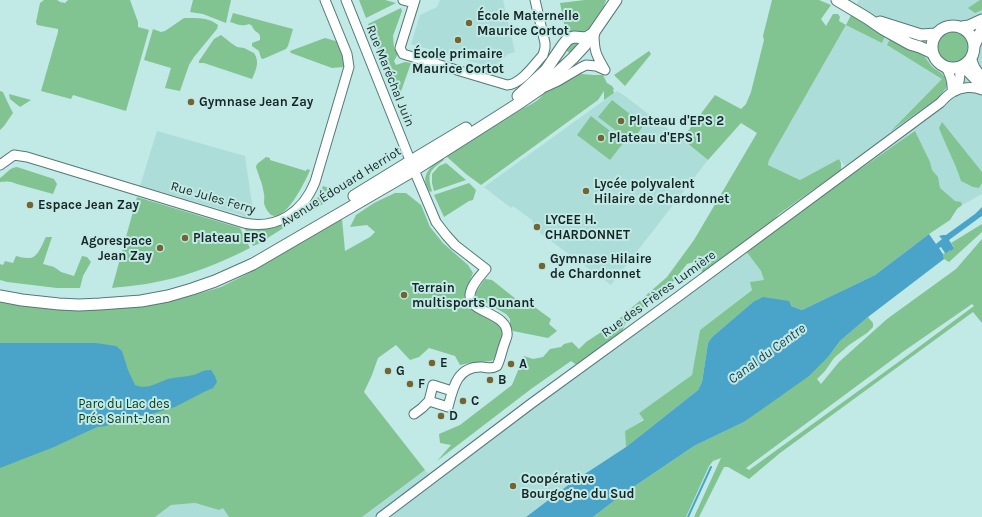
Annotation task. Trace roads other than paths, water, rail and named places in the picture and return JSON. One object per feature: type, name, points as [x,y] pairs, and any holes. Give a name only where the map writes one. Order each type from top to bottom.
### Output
[{"type":"main road","name":"Avenue Édouard Herriot","points":[[0,288],[45,296],[74,298],[118,296],[176,287],[232,268],[521,102],[569,69],[616,0]]},
{"type":"main road","points":[[837,0],[868,18],[890,34],[933,53]]},
{"type":"main road","points":[[868,18],[921,36],[936,34]]},
{"type":"main road","points":[[982,20],[969,26],[962,27],[952,25],[939,30],[932,43],[933,53],[937,61],[945,66],[954,68],[966,64],[973,54],[974,46],[982,30]]},
{"type":"main road","points":[[962,27],[970,35],[974,42],[974,46]]},
{"type":"main road","points":[[569,69],[560,62],[562,49],[568,39],[574,37],[586,38],[594,33]]},
{"type":"main road","name":"Avenue Édouard Herriot","points":[[0,296],[40,302],[79,305],[141,301],[168,296],[215,281],[252,264],[413,165],[522,94],[546,70],[568,39]]},
{"type":"street","name":"Rue Jules Ferry","points":[[0,165],[14,155],[27,157],[244,223],[261,224],[281,220],[299,208],[310,193],[315,182],[349,67],[348,54],[325,0]]},
{"type":"street","name":"Rue Maréchal Juin","points":[[346,0],[433,216],[441,229],[455,245],[486,269],[472,290],[472,303],[502,321],[506,330],[507,335],[497,366],[490,368],[473,368],[464,372],[457,380],[452,391]]},
{"type":"street","points":[[403,0],[414,2],[400,48],[403,54],[507,85],[512,85],[518,82],[538,61],[544,52],[545,43],[535,0]]},
{"type":"street","points":[[569,69],[580,68],[588,65],[596,66],[605,70],[595,52],[594,33]]},
{"type":"street","points":[[971,58],[975,68],[982,77]]},
{"type":"street","points":[[945,66],[952,79],[952,92]]},
{"type":"street","points":[[961,66],[982,87]]},
{"type":"street","name":"Rue des Frères Lumière","points":[[381,517],[532,403],[940,103],[957,86],[961,66]]},
{"type":"street","name":"Rue des Frères Lumière","points":[[952,92],[967,88],[977,88],[982,90]]},
{"type":"street","points":[[414,414],[429,401],[434,385],[452,391],[448,407],[429,401]]},
{"type":"water","name":"Canal du Centre","points":[[982,207],[982,216],[949,240],[954,248],[951,251],[950,250],[945,253],[941,247],[939,248],[944,259],[868,317],[840,341],[829,356],[809,376],[744,422],[694,446],[623,494],[593,517],[526,517],[571,483],[626,447],[698,390],[702,382],[708,343],[712,337],[753,302],[763,297],[789,301],[791,306],[802,310],[875,275],[929,234],[936,244],[942,239],[939,236],[946,235],[975,214]]},
{"type":"water","points":[[0,343],[96,343],[116,346],[122,351],[135,385],[144,387],[168,379],[193,375],[208,370],[211,370],[217,382],[213,388],[175,407],[151,414],[135,416],[106,426],[97,427],[54,447],[0,468]]},
{"type":"waterway","points":[[688,517],[711,467]]},
{"type":"place","name":"École Maternelle Maurice Cortot","points":[[469,23]]},
{"type":"place","name":"École primaire Maurice Cortot","points":[[458,40]]},
{"type":"place","name":"Gymnase Jean Zay","points":[[191,102]]},
{"type":"place","name":"Plateau d'EPS 2","points":[[621,121]]},
{"type":"place","name":"Plateau d'EPS 1","points":[[601,138]]},
{"type":"place","name":"Lycée polyvalent Hilaire de Chardonnet","points":[[586,191]]},
{"type":"place","name":"Espace Jean Zay","points":[[30,205]]},
{"type":"place","name":"LYCEE H. CHARDONNET","points":[[537,227]]},
{"type":"place","name":"Plateau EPS","points":[[185,238]]},
{"type":"place","name":"Agorespace Jean Zay","points":[[160,248]]},
{"type":"place","name":"Gymnase Hilaire de Chardonnet","points":[[542,266]]},
{"type":"place","name":"Terrain multisports Dunant","points":[[404,295]]},
{"type":"place","name":"E","points":[[432,363]]},
{"type":"place","name":"A","points":[[511,364]]},
{"type":"place","name":"G","points":[[388,371]]},
{"type":"place","name":"B","points":[[490,380]]},
{"type":"place","name":"F","points":[[410,384]]},
{"type":"place","name":"C","points":[[463,401]]},
{"type":"place","name":"D","points":[[441,416]]},
{"type":"place","name":"Coopérative Bourgogne du Sud","points":[[513,486]]},
{"type":"park label","name":"Parc du Lac des Prés Saint-Jean","points":[[124,412]]}]
